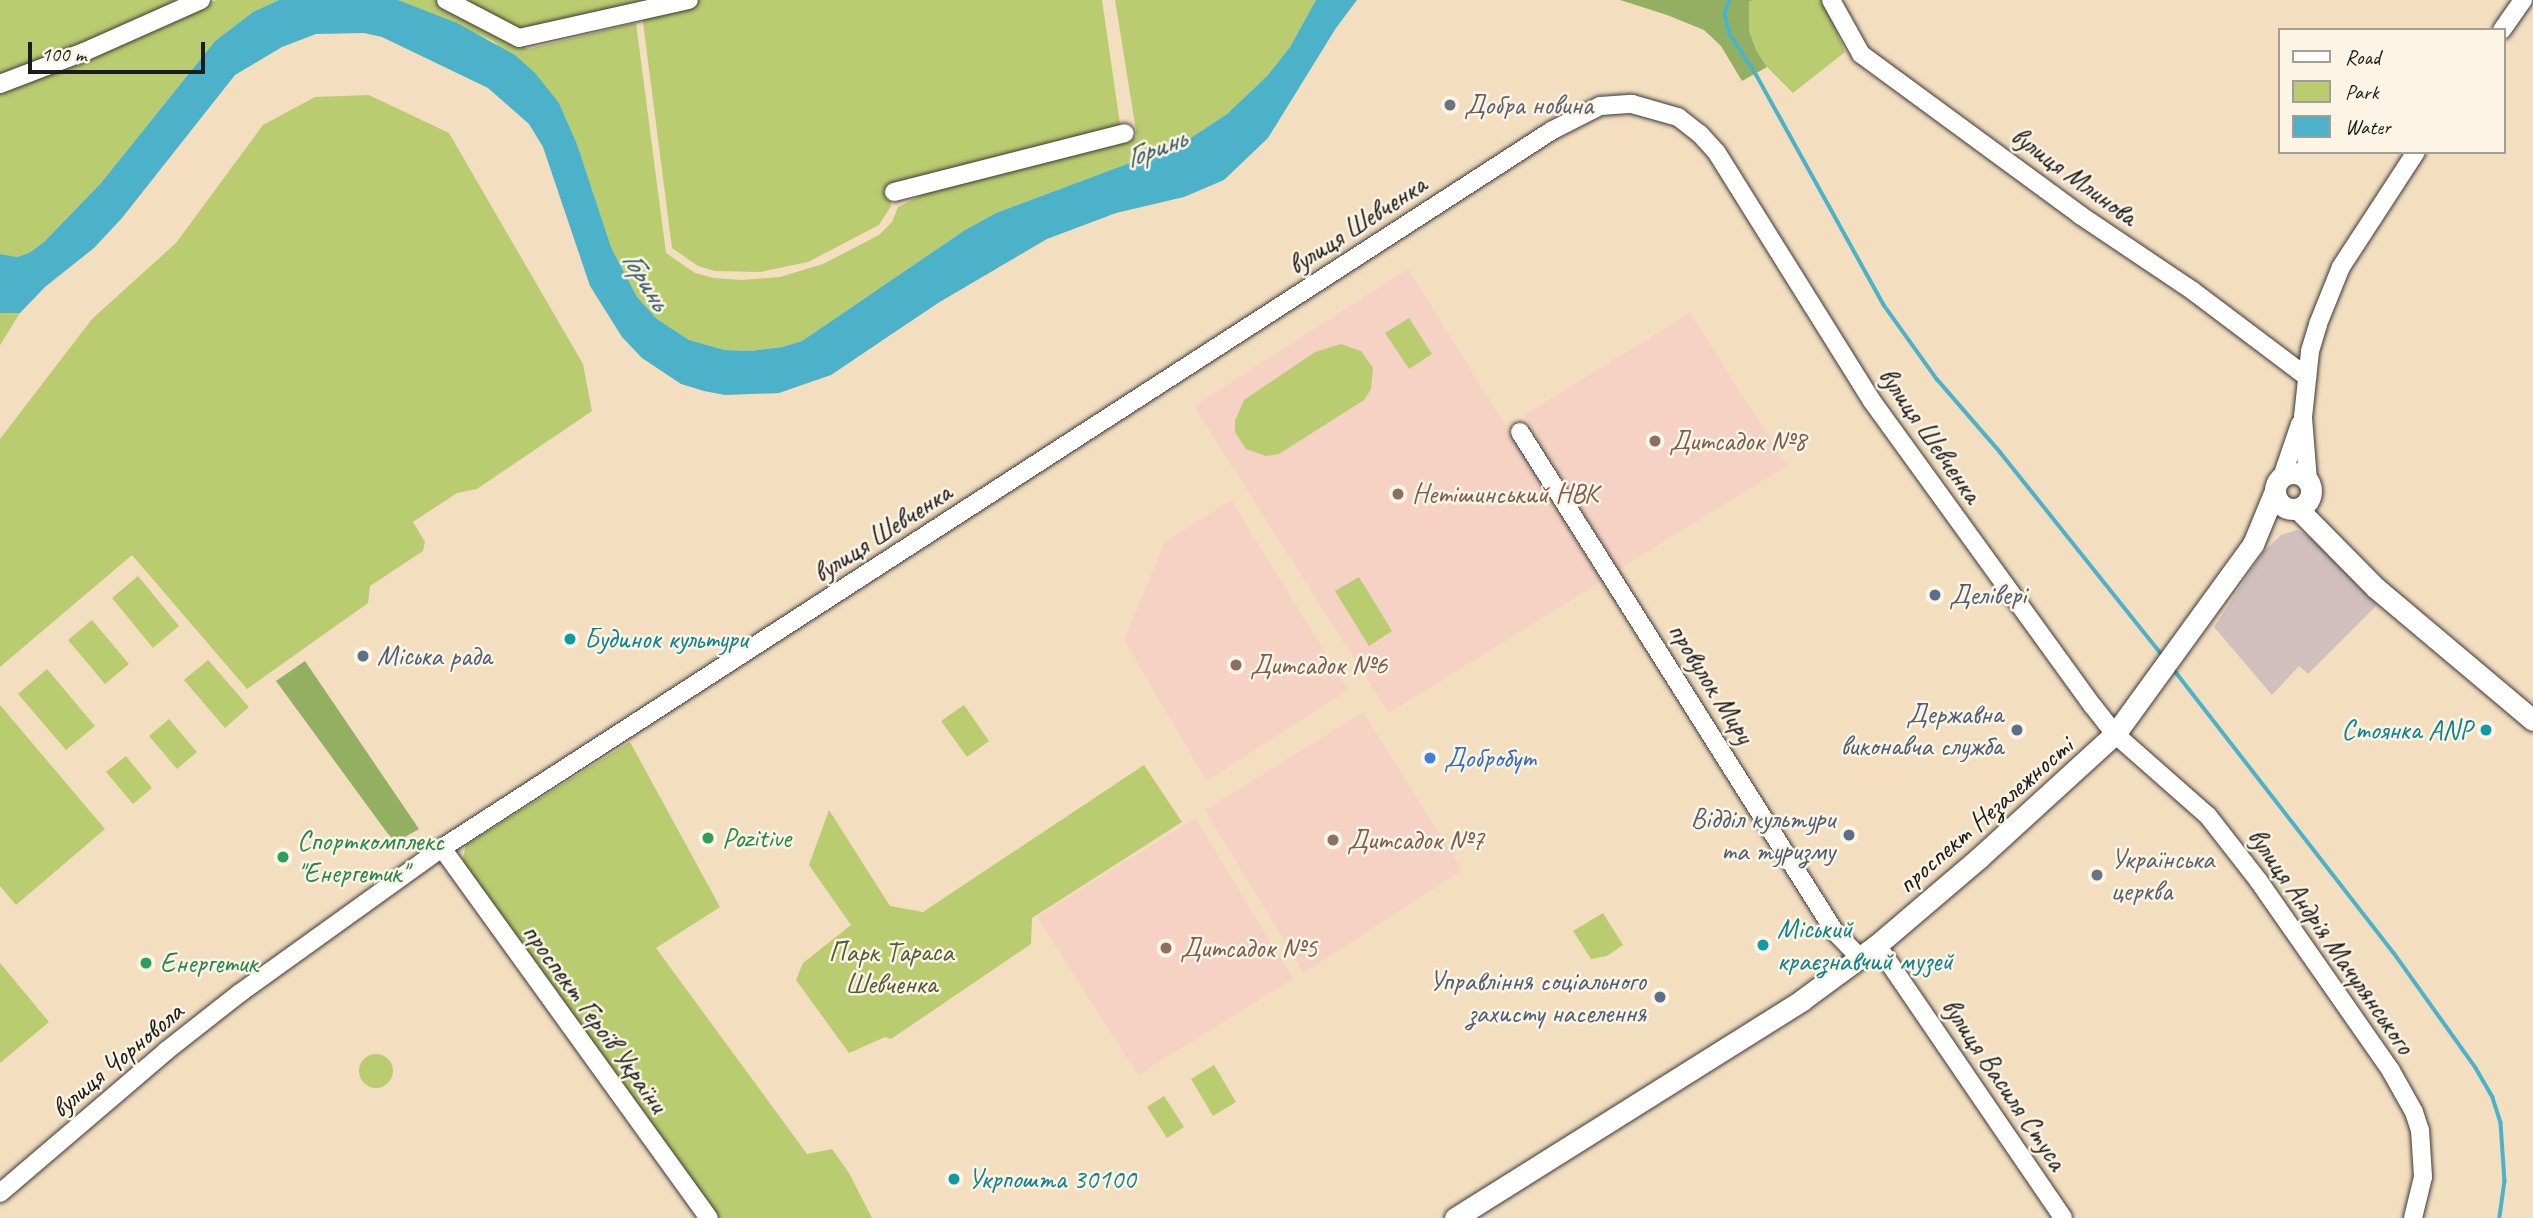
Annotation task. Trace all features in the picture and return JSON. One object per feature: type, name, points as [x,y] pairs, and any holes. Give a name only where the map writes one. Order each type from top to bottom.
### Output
[{"type":"main road","points":[[2253,544],[2279,484],[2299,474],[2310,484],[2324,534]]},
{"type":"main road","points":[[2279,484],[2279,502],[2294,509],[2324,534],[2376,588],[2533,720]]},
{"type":"main road","points":[[2253,544],[2310,498],[2310,484]]},
{"type":"main road","name":"проспект Незалежності","points":[[1455,1218],[1802,1000],[1869,952],[2115,734],[2200,621],[2253,544]]},
{"type":"street","points":[[0,84],[84,52],[201,0]]},
{"type":"street","points":[[446,0],[519,38],[689,0]]},
{"type":"street","name":"вулиця Млинова","points":[[1831,0],[1861,54],[2080,215],[2193,291],[2307,377]]},
{"type":"street","points":[[2503,28],[2523,0]]},
{"type":"street","name":"вулиця Шевченка","points":[[442,848],[1550,131],[1584,112],[1612,105],[1633,104],[1665,111],[1694,130],[1717,153],[1872,401],[2115,734]]},
{"type":"street","points":[[894,192],[1125,133]]},
{"type":"street","points":[[2279,484],[2302,417],[2318,324],[2341,267],[2415,154]]},
{"type":"street","points":[[2302,417],[2310,484]]},
{"type":"street","name":"провулок Миру","points":[[1520,432],[1835,932],[1869,952]]},
{"type":"street","name":"вулиця Андрія Мачулянського","points":[[2115,734],[2208,816],[2238,851],[2406,1094],[2420,1130],[2423,1154],[2423,1177],[2413,1218]]},
{"type":"street","name":"вулиця Чорновола","points":[[0,1193],[229,1001],[442,848]]},
{"type":"street","name":"проспект Героїв України","points":[[442,848],[709,1218]]},
{"type":"street","name":"вулиця Василя Стуса","points":[[1869,952],[2063,1218]]},
{"type":"shaded area","name":"Нетішинський НВК","points":[[1408,269],[1602,581],[1389,713],[1194,406]]},
{"type":"shaded area","name":"Дитсадок №8","points":[[1690,313],[1787,466],[1619,569],[1524,415]]},
{"type":"shaded area","name":"Дитсадок №6","points":[[1231,500],[1348,690],[1207,781],[1124,640],[1165,542]]},
{"type":"shaded area","points":[[2297,530],[2312,538],[2377,605],[2308,674],[2299,666],[2272,695],[2214,627],[2264,551],[2281,535]]},
{"type":"shaded area","name":"Дитсадок №7","points":[[1363,712],[1462,870],[1304,973],[1205,810]]},
{"type":"shaded area","name":"Дитсадок №5","points":[[1195,818],[1293,979],[1138,1075],[1037,917]]},
{"type":"green space","points":[[0,0],[189,0],[0,80]]},
{"type":"green space","points":[[217,0],[279,0],[253,12],[215,41],[101,183],[44,242],[29,253],[17,257],[0,254],[0,94],[114,48],[188,9]]},
{"type":"green space","points":[[398,0],[438,0],[528,49],[636,23],[666,253],[695,273],[714,278],[742,280],[780,277],[823,264],[879,235],[892,222],[898,207],[934,189],[1137,137],[1115,0],[1316,0],[1290,47],[1267,76],[1227,114],[1183,143],[996,213],[965,230],[802,341],[751,351],[725,350],[689,340],[657,319],[637,297],[611,247],[577,144],[559,103],[493,41]]},
{"type":"green space","points":[[458,0],[1102,0],[1121,131],[890,188],[891,206],[879,225],[808,262],[760,272],[715,271],[698,266],[672,248],[641,7],[520,33]]},
{"type":"green space","points":[[1620,0],[1753,0],[1749,2],[1749,30],[1756,50],[1767,67],[1742,81],[1721,46],[1704,30]]},
{"type":"green space","points":[[1823,0],[1845,52],[1793,93],[1767,67],[1756,50],[1749,30],[1749,2]]},
{"type":"green space","points":[[369,95],[449,133],[583,364],[592,411],[477,489],[457,493],[413,522],[425,542],[423,551],[370,586],[368,603],[247,689],[132,555],[0,667],[0,439],[92,319],[176,243],[263,125],[315,97]]},
{"type":"green space","points":[[0,313],[20,313],[0,345]]},
{"type":"green space","points":[[1409,318],[1432,354],[1409,369],[1385,333]]},
{"type":"green space","points":[[1341,344],[1361,351],[1373,368],[1371,389],[1364,400],[1279,454],[1266,456],[1246,449],[1235,432],[1235,421],[1244,400],[1315,352]]},
{"type":"green space","points":[[138,576],[179,626],[153,648],[112,598]]},
{"type":"green space","points":[[1359,577],[1392,631],[1369,646],[1335,591]]},
{"type":"green space","points":[[92,620],[129,664],[105,684],[68,640]]},
{"type":"green space","points":[[208,660],[249,707],[225,728],[184,680]]},
{"type":"green space","points":[[305,661],[419,829],[396,842],[388,834],[276,681]]},
{"type":"green space","points":[[47,669],[95,726],[66,750],[18,694]]},
{"type":"green space","points":[[0,705],[105,829],[16,905],[0,886]]},
{"type":"green space","points":[[964,705],[989,741],[967,757],[941,721]]},
{"type":"green space","points":[[169,719],[197,752],[177,769],[149,736]]},
{"type":"green space","points":[[630,742],[720,907],[656,948],[807,1154],[832,1149],[849,1173],[872,1218],[719,1218],[466,873],[463,858],[466,845]]},
{"type":"green space","points":[[126,756],[152,788],[133,804],[106,772]]},
{"type":"green space","name":"Парк Тараса Шевченка","points":[[1144,765],[1182,822],[1032,918],[1031,944],[891,1039],[885,1037],[849,1053],[796,980],[803,963],[851,925],[809,865],[829,810],[890,906],[923,912]]},
{"type":"green space","points":[[1603,913],[1623,945],[1607,956],[1591,959],[1573,931]]},
{"type":"green space","points":[[0,963],[49,1022],[0,1063]]},
{"type":"green space","points":[[376,1054],[388,1059],[393,1071],[388,1083],[376,1088],[364,1083],[359,1071],[364,1059]]},
{"type":"green space","points":[[1214,1065],[1236,1102],[1213,1116],[1191,1079]]},
{"type":"green space","points":[[1164,1096],[1184,1127],[1167,1138],[1147,1107]]},
{"type":"water","points":[[279,0],[398,0],[457,23],[515,55],[535,73],[559,103],[577,144],[611,247],[637,297],[657,319],[689,340],[725,350],[751,351],[802,341],[965,230],[996,213],[1183,143],[1227,114],[1267,76],[1290,47],[1316,0],[1357,0],[1336,28],[1268,138],[1224,180],[1184,197],[1116,213],[1047,239],[938,303],[831,375],[779,393],[725,395],[704,391],[681,384],[642,358],[622,337],[590,286],[543,147],[529,124],[488,88],[382,37],[364,33],[316,34],[282,47],[235,75],[122,218],[94,248],[45,287],[20,313],[0,313],[0,254],[17,257],[29,253],[44,242],[101,183],[215,41],[253,12]]},
{"type":"waterway","points":[[1730,0],[1725,14],[1730,34],[1756,74],[1884,305],[1937,379],[2001,453],[2163,656]]},
{"type":"waterway","points":[[2172,667],[2394,953],[2476,1068],[2493,1098],[2501,1123],[2505,1181],[2500,1218]]},
{"type":"place","name":"Добра новина","points":[[1450,105]]},
{"type":"place","name":"Дитсадок №8","points":[[1655,441]]},
{"type":"place","name":"Нетішинський НВК","points":[[1398,494]]},
{"type":"place","name":"Делівері","points":[[1935,595]]},
{"type":"place","name":"Будинок культури","points":[[570,639]]},
{"type":"place","name":"Міська рада","points":[[363,656]]},
{"type":"place","name":"Дитсадок №6","points":[[1236,665]]},
{"type":"place","name":"Державна виконавча служба","points":[[2017,730]]},
{"type":"place","name":"Стоянка ANP","points":[[2486,730]]},
{"type":"place","name":"Добробут","points":[[1430,758]]},
{"type":"place","name":"Відділ культури та туризму","points":[[1849,835]]},
{"type":"place","name":"Pozitive","points":[[708,838]]},
{"type":"place","name":"Дитсадок №7","points":[[1333,840]]},
{"type":"place","name":"Спорткомплекс \"Енергетик\"","points":[[283,857]]},
{"type":"place","name":"Українська церква","points":[[2097,875]]},
{"type":"place","name":"Міський краєзнавчий музей","points":[[1763,945]]},
{"type":"place","name":"Дитсадок №5","points":[[1166,948]]},
{"type":"place","name":"Енергетик","points":[[146,963]]},
{"type":"place","name":"Управління соціального захисту населення","points":[[1660,997]]},
{"type":"place","name":"Укрпошта 30100","points":[[954,1179]]},
{"type":"water label","name":"Горинь","points":[[1155,148]]},
{"type":"water label","name":"Горинь","points":[[646,280]]}]
